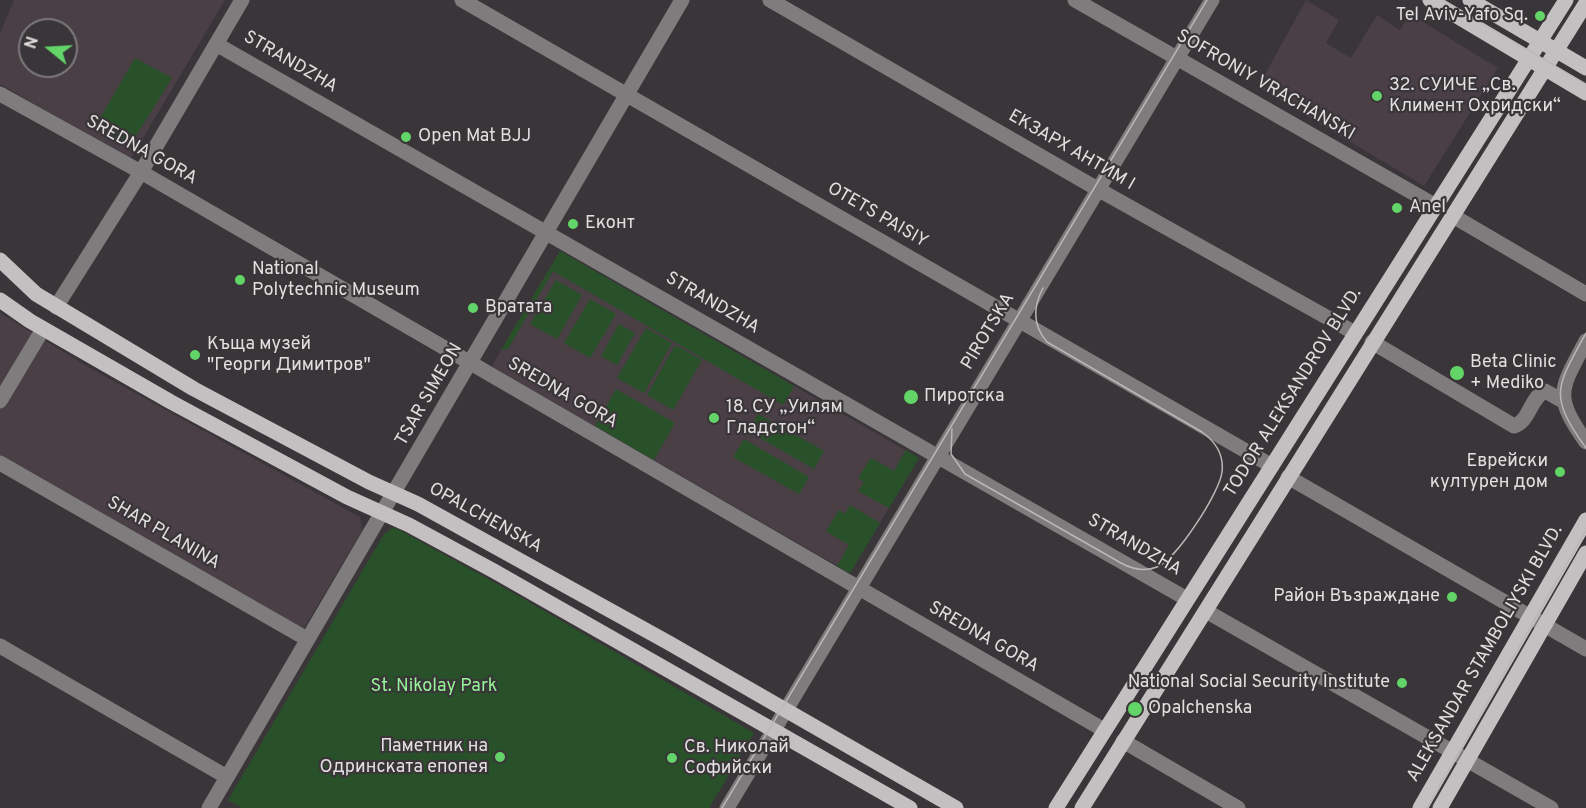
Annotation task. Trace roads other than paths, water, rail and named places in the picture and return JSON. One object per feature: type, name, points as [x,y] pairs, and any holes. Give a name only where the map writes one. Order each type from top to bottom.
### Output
[{"type":"main road","points":[[1430,0],[1586,93]]},
{"type":"main road","points":[[1470,0],[1586,68]]},
{"type":"main road","name":"TODOR ALEKSANDROV BLVD.","points":[[1056,808],[1566,0]]},
{"type":"main road","points":[[1082,808],[1586,3]]},
{"type":"main road","name":"OPALCHENSKA","points":[[0,260],[36,294],[194,389],[394,493],[621,616],[956,808]]},
{"type":"main road","points":[[0,300],[43,329],[227,434],[485,566],[910,808]]},
{"type":"main road","name":"ALEKSANDAR STAMBOLIYSKI BLVD.","points":[[1420,808],[1586,520]]},
{"type":"main road","name":"ALEKSANDAR STAMBOLIYSKI BLVD.","points":[[1440,808],[1586,553]]},
{"type":"street","points":[[56,307],[141,172],[242,0]]},
{"type":"street","name":"OTETS PAISIY","points":[[462,0],[1272,466]]},
{"type":"street","name":"TSAR SIMEON","points":[[209,808],[682,0]]},
{"type":"street","name":"ЕКЗАРХ АНТИМ I","points":[[770,0],[1098,189],[1356,333]]},
{"type":"street","name":"SOFRONIY VRACHANSKI","points":[[1075,0],[1436,206]]},
{"type":"street","name":"PIROTSKA","points":[[727,808],[1212,0]]},
{"type":"street","name":"STRANDZHA","points":[[216,44],[1187,599]]},
{"type":"street","name":"SREDNA GORA","points":[[0,94],[141,172],[1104,730]]},
{"type":"street","points":[[1453,216],[1586,294]]},
{"type":"street","points":[[0,401],[43,329]]},
{"type":"street","points":[[1586,341],[1566,380],[1563,401],[1568,415],[1586,442]]},
{"type":"street","points":[[1372,342],[1514,426],[1522,423],[1539,394],[1545,391],[1563,401]]},
{"type":"street","name":"SHAR PLANINA","points":[[0,464],[307,639]]},
{"type":"street","points":[[1288,477],[1586,649]]},
{"type":"street","points":[[1206,610],[1551,808]]},
{"type":"street","points":[[0,646],[227,777]]},
{"type":"street","points":[[1123,741],[1238,808]]},
{"type":"tram line","points":[[722,808],[1207,0]]},
{"type":"tram line","points":[[1443,0],[1586,84]]},
{"type":"tram line","points":[[952,429],[951,454],[965,474],[1129,567],[1152,569],[1165,562],[1206,509],[1222,472],[1222,460],[1215,445],[1202,432],[1047,342],[1039,329],[1036,316],[1037,302],[1043,288]]},
{"type":"tram line","points":[[1586,333],[1568,367],[1560,391],[1561,403],[1566,415],[1586,448]]},
{"type":"tram line","points":[[1427,808],[1586,530]]},
{"type":"place","name":"Tel Aviv-Yafo Sq.","points":[[1540,16]]},
{"type":"place","name":"32. СУИЧЕ „Св. Климент Охридски“","points":[[1377,96]]},
{"type":"place","name":"Open Mat BJJ","points":[[406,137]]},
{"type":"place","name":"Anel","points":[[1397,208]]},
{"type":"place","name":"Еконт","points":[[573,224]]},
{"type":"place","name":"National Polytechnic Museum","points":[[240,280]]},
{"type":"place","name":"Вратата","points":[[473,308]]},
{"type":"place","name":"Къща музей \"Георги Димитров\"","points":[[195,355]]},
{"type":"place","name":"Beta Clinic + Mediko","points":[[1457,373]]},
{"type":"place","name":"Пиротска","points":[[911,397]]},
{"type":"place","name":"18. СУ „Уилям Гладстон“","points":[[714,418]]},
{"type":"place","name":"Еврейски културен дом","points":[[1560,472]]},
{"type":"place","name":"Район Възраждане","points":[[1452,597]]},
{"type":"place","name":"National Social Security Institute","points":[[1402,683]]},
{"type":"place","name":"Opalchenska","points":[[1135,709]]},
{"type":"place","name":"Паметник на Одринската епопея","points":[[500,757]]},
{"type":"place","name":"Св. Николай Софийски","points":[[672,758]]},
{"type":"park label","name":"St. Nikolay Park","points":[[434,687]]}]
